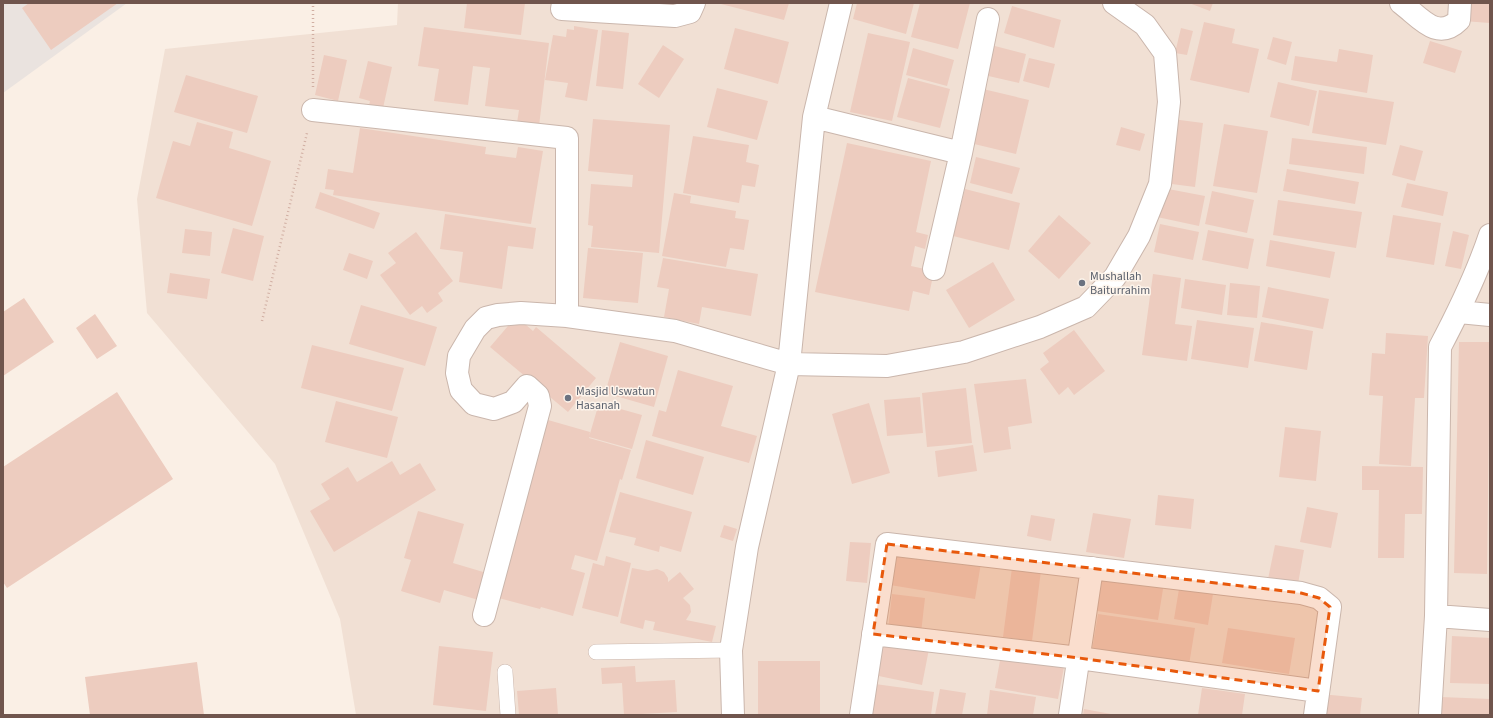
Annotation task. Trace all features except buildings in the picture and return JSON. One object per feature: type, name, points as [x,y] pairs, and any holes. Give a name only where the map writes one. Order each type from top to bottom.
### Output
[{"type":"street","points":[[563,3],[562,9],[675,16],[690,12],[694,3]]},
{"type":"street","points":[[733,715],[731,650],[747,547],[789,364],[814,117],[841,3]]},
{"type":"street","points":[[484,615],[540,406],[538,396],[527,386],[513,402],[502,407],[494,408],[474,404],[461,390],[457,373],[459,356],[475,329],[486,318],[498,315],[521,313],[567,316],[675,331],[789,364],[887,366],[964,352],[1040,327],[1086,307],[1115,277],[1139,236],[1160,184],[1169,102],[1165,53],[1145,25],[1114,3]]},
{"type":"street","points":[[1401,3],[1434,28],[1444,30],[1451,28],[1459,20],[1460,3]]},
{"type":"street","points":[[934,269],[961,153],[988,19]]},
{"type":"street","points":[[312,110],[567,138],[567,316]]},
{"type":"street","points":[[814,117],[961,153]]},
{"type":"street","points":[[1430,715],[1436,616],[1440,347],[1459,312],[1481,261],[1490,235]]},
{"type":"street","points":[[1459,312],[1490,315]]},
{"type":"street","points":[[861,715],[887,544],[1301,593],[1319,598],[1330,607],[1315,715]]},
{"type":"street","points":[[1070,715],[1092,568]]},
{"type":"street","points":[[1436,616],[1490,620]]},
{"type":"street","points":[[873,634],[1079,658],[1318,692]]},
{"type":"lane","points":[[596,652],[731,650]]},
{"type":"lane","points":[[505,672],[508,715]]},
{"type":"path","points":[[262,321],[312,110],[313,3]]},
{"type":"highlighted area","points":[[887,544],[1301,593],[1319,598],[1330,607],[1318,691],[1079,658],[873,634]]},
{"type":"shaded area","points":[[3,3],[127,3],[3,93]]},
{"type":"shaded area","points":[[398,3],[1490,3],[1490,715],[356,715],[340,619],[275,464],[147,313],[137,199],[165,49],[397,25]]},
{"type":"place","name":"Mushallah Baiturrahim","points":[[1082,283]]},
{"type":"place","name":"Masjid Uswatun Hasanah","points":[[568,398]]}]
